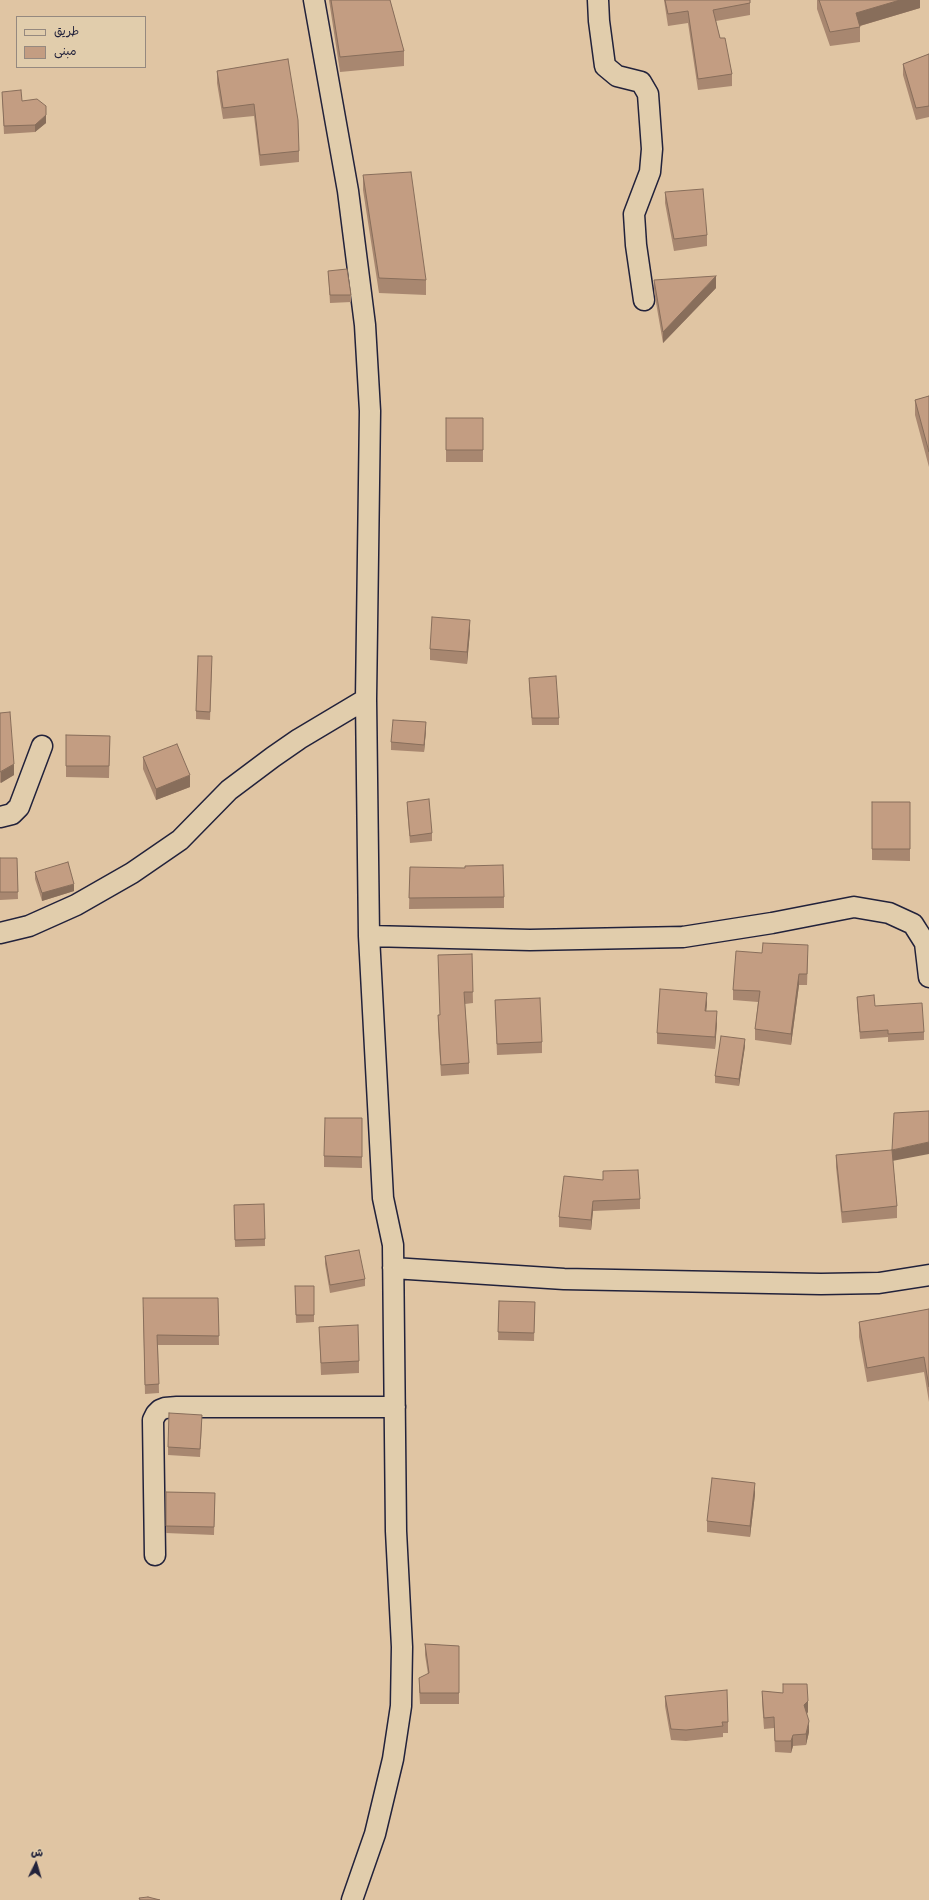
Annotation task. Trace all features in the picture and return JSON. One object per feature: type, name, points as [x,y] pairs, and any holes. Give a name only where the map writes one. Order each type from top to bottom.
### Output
[{"type":"street","points":[[314,0],[348,191],[365,325],[370,412],[366,699],[369,936],[383,1198],[393,1245],[396,1530],[402,1647],[401,1706],[393,1759],[375,1834],[352,1900]]},
{"type":"street","points":[[598,0],[605,66],[617,76],[641,82],[648,94],[652,149],[650,172],[634,214],[636,245],[644,300]]},
{"type":"street","points":[[0,933],[29,926],[76,905],[132,873],[180,840],[229,790],[273,757],[299,739],[366,699]]},
{"type":"street","points":[[0,816],[12,814],[19,808],[42,746]]},
{"type":"street","points":[[369,936],[530,940],[683,937],[772,923],[854,906],[889,913],[921,927],[926,943],[929,977]]},
{"type":"street","points":[[393,1268],[564,1279],[821,1284],[879,1283],[929,1275]]},
{"type":"street","points":[[155,1555],[153,1420],[160,1410],[177,1407],[395,1406]]},
{"type":"building","points":[[331,0],[390,0],[404,51],[340,57]]},
{"type":"building","points":[[665,0],[750,0],[750,3],[713,10],[720,38],[725,38],[732,74],[698,79],[688,11],[668,14]]},
{"type":"building","points":[[819,0],[900,0],[856,13],[860,27],[830,32]]},
{"type":"building","points":[[929,54],[929,106],[916,108],[903,64]]},
{"type":"building","points":[[288,59],[298,120],[299,151],[260,155],[254,104],[223,108],[217,71]]},
{"type":"building","points":[[21,90],[22,101],[37,99],[46,106],[46,115],[35,125],[4,126],[2,92]]},
{"type":"building","points":[[411,172],[426,280],[379,278],[363,175]]},
{"type":"building","points":[[703,189],[707,235],[674,239],[665,192]]},
{"type":"building","points":[[347,269],[351,295],[330,295],[328,271]]},
{"type":"building","points":[[716,276],[663,332],[654,280]]},
{"type":"building","points":[[929,396],[929,452],[915,400]]},
{"type":"building","points":[[446,418],[483,418],[483,450],[446,450]]},
{"type":"building","points":[[432,617],[470,620],[467,652],[430,649]]},
{"type":"building","points":[[198,656],[212,656],[210,712],[196,711]]},
{"type":"building","points":[[556,676],[559,718],[532,718],[529,678]]},
{"type":"building","points":[[10,712],[14,764],[0,772],[0,713]]},
{"type":"building","points":[[393,720],[426,722],[424,745],[391,742]]},
{"type":"building","points":[[66,735],[110,736],[109,766],[66,766]]},
{"type":"building","points":[[177,744],[190,775],[156,789],[143,757]]},
{"type":"building","points":[[429,799],[432,833],[410,836],[407,802]]},
{"type":"building","points":[[872,802],[910,802],[910,849],[872,849]]},
{"type":"building","points":[[0,858],[17,858],[18,892],[0,892]]},
{"type":"building","points":[[68,862],[74,884],[42,893],[35,872]]},
{"type":"building","points":[[503,865],[504,897],[409,898],[410,867],[465,868],[465,866]]},
{"type":"building","points":[[763,943],[808,945],[807,974],[799,974],[791,1034],[755,1029],[760,991],[733,990],[736,951],[762,953]]},
{"type":"building","points":[[472,954],[473,992],[464,992],[469,1063],[441,1065],[438,1015],[440,1015],[438,955]]},
{"type":"building","points":[[660,989],[707,993],[705,1011],[717,1011],[715,1037],[657,1033]]},
{"type":"building","points":[[874,995],[875,1006],[922,1003],[924,1032],[888,1034],[888,1030],[860,1032],[857,997]]},
{"type":"building","points":[[540,998],[542,1042],[497,1044],[495,1000]]},
{"type":"building","points":[[721,1036],[745,1039],[739,1079],[715,1076]]},
{"type":"building","points":[[929,1111],[929,1142],[892,1150],[894,1113]]},
{"type":"building","points":[[325,1118],[362,1118],[362,1157],[324,1156]]},
{"type":"building","points":[[892,1150],[897,1206],[842,1212],[836,1155]]},
{"type":"building","points":[[638,1170],[640,1199],[593,1201],[591,1220],[559,1217],[564,1176],[603,1180],[603,1171]]},
{"type":"building","points":[[264,1204],[265,1239],[235,1240],[234,1205]]},
{"type":"building","points":[[359,1250],[365,1279],[330,1285],[325,1256]]},
{"type":"building","points":[[295,1286],[314,1286],[314,1315],[296,1315]]},
{"type":"building","points":[[143,1298],[218,1298],[219,1336],[157,1335],[159,1384],[145,1385]]},
{"type":"building","points":[[499,1301],[535,1302],[534,1333],[498,1332]]},
{"type":"building","points":[[929,1309],[929,1387],[924,1357],[867,1368],[859,1322]]},
{"type":"building","points":[[358,1325],[359,1361],[321,1363],[319,1327]]},
{"type":"building","points":[[169,1413],[202,1415],[200,1449],[168,1447]]},
{"type":"building","points":[[712,1478],[755,1483],[750,1526],[707,1521]]},
{"type":"building","points":[[166,1492],[215,1493],[214,1527],[166,1526]]},
{"type":"building","points":[[425,1644],[459,1646],[459,1693],[420,1693],[419,1678],[429,1673]]},
{"type":"building","points":[[783,1684],[807,1684],[808,1701],[804,1705],[809,1721],[806,1734],[793,1735],[791,1741],[775,1741],[774,1717],[764,1718],[762,1691],[783,1693]]},
{"type":"building","points":[[727,1690],[728,1722],[722,1722],[723,1726],[686,1730],[671,1729],[665,1696]]},
{"type":"building","points":[[148,1897],[160,1900],[140,1900],[139,1898]]}]
